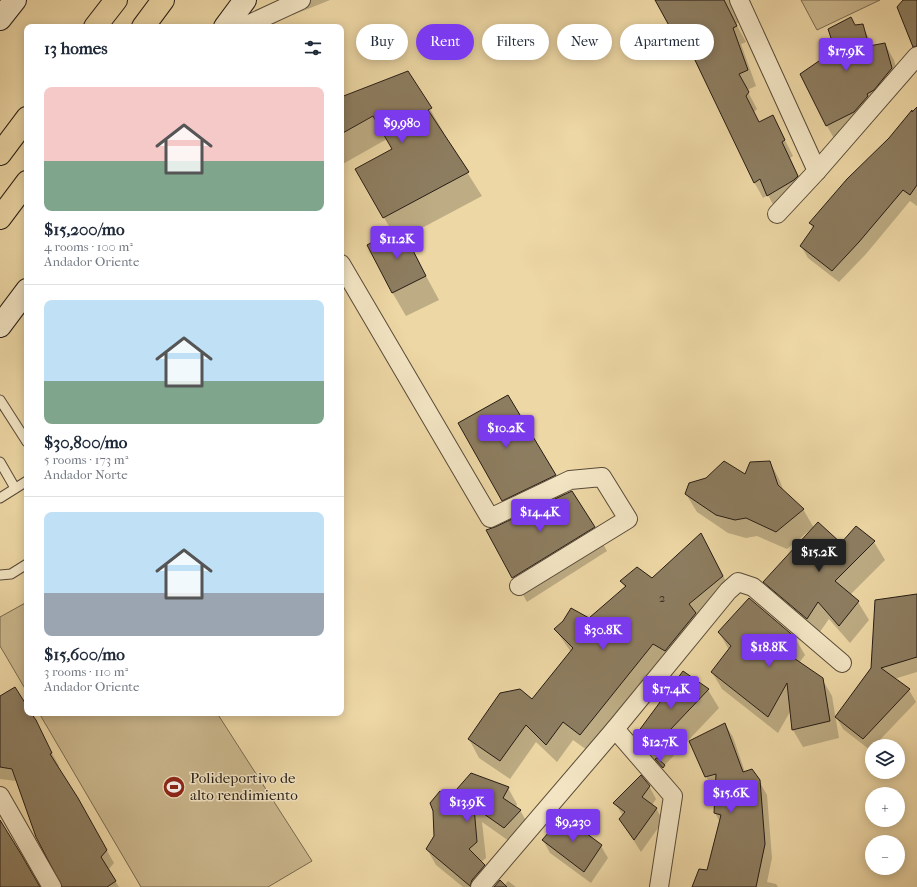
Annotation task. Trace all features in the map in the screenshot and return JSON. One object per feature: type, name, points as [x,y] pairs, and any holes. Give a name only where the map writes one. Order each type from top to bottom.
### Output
[{"type":"main road","points":[[0,19],[15,0]]},
{"type":"main road","points":[[97,24],[116,0]]},
{"type":"main road","points":[[145,24],[163,0]]},
{"type":"main road","points":[[227,24],[245,0]]},
{"type":"main road","points":[[0,154],[24,122]]},
{"type":"main road","points":[[0,218],[24,186]]},
{"type":"main road","points":[[0,326],[24,294]]},
{"type":"street","points":[[249,24],[301,0]]},
{"type":"street","points":[[739,0],[817,171]]},
{"type":"street","points":[[777,214],[817,171],[917,56]]},
{"type":"street","points":[[344,269],[490,518],[570,480],[602,477],[628,519],[519,586]]},
{"type":"street","points":[[480,887],[615,729],[728,591],[738,582],[753,587],[842,663]]},
{"type":"street","points":[[615,729],[673,796],[659,887]]},
{"type":"street","points":[[0,796],[52,887]]},
{"type":"lane","points":[[0,400],[24,437]]},
{"type":"lane","points":[[0,462],[15,488]]},
{"type":"lane","points":[[0,498],[24,483]]},
{"type":"lane","points":[[0,575],[11,574],[24,566]]},
{"type":"shaded area","points":[[801,0],[880,0],[817,30]]},
{"type":"shaded area","points":[[24,604],[24,687],[0,646],[0,617]]},
{"type":"shaded area","name":"Polideportivo de alto rendimiento","points":[[41,716],[219,716],[312,861],[268,887],[141,887]]},
{"type":"building","points":[[655,0],[724,0],[737,26],[733,28],[748,70],[739,74],[749,92],[746,96],[759,122],[773,115],[785,140],[782,142],[798,176],[794,180],[767,196],[760,179],[754,183],[695,60],[714,60],[714,24],[668,24]]},
{"type":"building","points":[[903,0],[917,0],[917,46],[913,47],[897,7]]},
{"type":"building","points":[[851,17],[855,25],[863,24],[869,46],[885,43],[892,68],[874,90],[867,94],[868,96],[854,112],[826,126],[800,74],[835,50],[828,29]]},
{"type":"building","points":[[408,71],[432,108],[428,110],[469,172],[383,218],[355,169],[392,149],[373,116],[344,132],[344,96]]},
{"type":"building","points":[[917,107],[917,185],[910,195],[903,190],[832,271],[800,246],[814,226],[809,223],[847,179],[889,138],[912,110],[912,112]]},
{"type":"building","points":[[401,227],[426,276],[392,293],[367,245]]},
{"type":"building","points":[[508,395],[556,475],[502,501],[458,423]]},
{"type":"building","points":[[724,461],[745,474],[750,462],[770,461],[778,485],[804,509],[776,532],[746,518],[735,520],[716,515],[685,494],[689,483],[706,478]]},
{"type":"building","points":[[572,491],[595,527],[512,578],[486,530]]},
{"type":"building","points":[[818,522],[841,543],[856,526],[875,541],[835,581],[859,601],[839,626],[818,602],[807,619],[763,582]]},
{"type":"building","points":[[701,533],[723,576],[689,604],[696,613],[665,651],[653,644],[580,735],[563,722],[546,745],[526,725],[500,761],[468,739],[500,693],[520,689],[532,699],[573,648],[554,629],[563,621],[571,608],[589,618],[626,586],[620,581],[637,567],[652,578]]},
{"type":"building","points":[[917,594],[917,657],[881,668],[910,689],[863,739],[835,717],[871,668],[875,600]]},
{"type":"building","points":[[749,598],[796,638],[785,652],[823,678],[830,721],[792,730],[787,683],[768,717],[711,672],[731,646],[718,632]]},
{"type":"building","points":[[683,671],[709,689],[650,751],[635,736]]},
{"type":"building","points":[[15,687],[24,701],[24,716],[33,716],[36,720],[52,753],[50,754],[78,798],[107,850],[101,857],[116,881],[107,887],[62,887],[36,837],[12,769],[0,767],[0,696]]},
{"type":"building","points":[[725,723],[743,772],[752,769],[760,780],[765,844],[756,887],[692,887],[699,869],[707,870],[721,815],[714,813],[716,774],[705,777],[689,741]]},
{"type":"building","points":[[657,758],[665,765],[663,768],[655,759]]},
{"type":"building","points":[[471,773],[509,787],[503,798],[521,810],[504,828],[474,807],[477,842],[469,849],[485,865],[472,880],[470,886],[426,849],[434,836],[433,811],[430,803],[440,791],[449,798]]},
{"type":"building","points":[[641,775],[650,786],[642,797],[657,808],[634,840],[619,819],[625,812],[613,803]]},
{"type":"building","points":[[563,816],[602,845],[584,872],[542,840]]},
{"type":"building","points":[[0,820],[21,854],[40,887],[0,887]]},
{"type":"building","points":[[500,880],[507,887],[494,887]]},
{"type":"place","name":"Polideportivo de alto rendimiento","points":[[174,787]]}]
